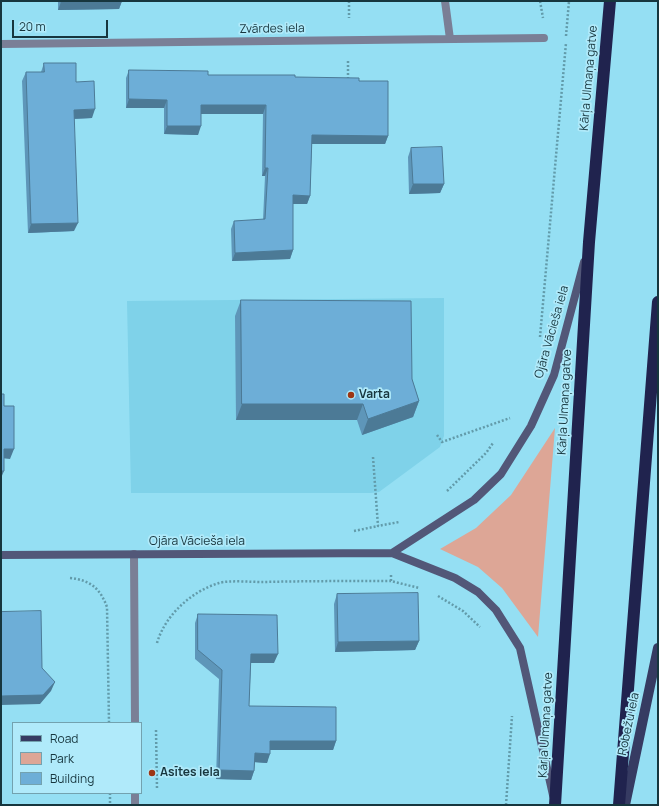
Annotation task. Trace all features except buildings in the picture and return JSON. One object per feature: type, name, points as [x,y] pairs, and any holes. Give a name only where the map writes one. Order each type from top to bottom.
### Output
[{"type":"highway","name":"Kārļa Ulmaņa gatve","points":[[555,805],[589,242],[610,1]]},
{"type":"highway","points":[[619,805],[658,302]]},
{"type":"main road","name":"Ojāra Vācieša iela","points":[[392,553],[474,500],[501,474],[531,426],[554,375],[589,242]]},
{"type":"main road","points":[[655,332],[658,349]]},
{"type":"main road","name":"Ojāra Vācieša iela","points":[[1,555],[392,553],[455,578],[478,592],[496,610],[520,648],[555,805]]},
{"type":"main road","name":"Robežu iela","points":[[625,805],[658,648]]},
{"type":"street","points":[[445,1],[450,38]]},
{"type":"street","name":"Zvārdes iela","points":[[1,44],[544,38]]},
{"type":"street","points":[[134,554],[134,722]]},
{"type":"street","points":[[135,794],[135,805]]},
{"type":"path","points":[[540,342],[569,1]]},
{"type":"path","points":[[506,424],[514,412]]},
{"type":"path","points":[[437,436],[442,442],[510,418]]},
{"type":"path","points":[[442,495],[486,453],[494,441]]},
{"type":"path","points":[[373,457],[378,526],[399,522],[406,518]]},
{"type":"path","points":[[391,581],[392,553],[399,522]]},
{"type":"path","points":[[66,577],[80,579],[95,586],[104,599],[107,607],[109,722]]},
{"type":"path","points":[[157,647],[164,626],[182,605],[202,590],[220,582],[322,580],[391,581],[424,590]]},
{"type":"path","points":[[437,595],[463,611],[484,631]]},
{"type":"path","points":[[506,805],[512,712]]},
{"type":"path","points":[[156,725],[157,797]]},
{"type":"path","points":[[110,794],[110,805]]},
{"type":"shaded area","points":[[444,298],[444,436],[440,447],[379,492],[131,493],[127,301]]},
{"type":"green space","points":[[555,428],[538,637],[502,588],[478,567],[440,549],[476,528],[511,495]]},
{"type":"place","name":"Varta","points":[[351,395]]},
{"type":"place","name":"Asītes iela","points":[[152,773]]}]
